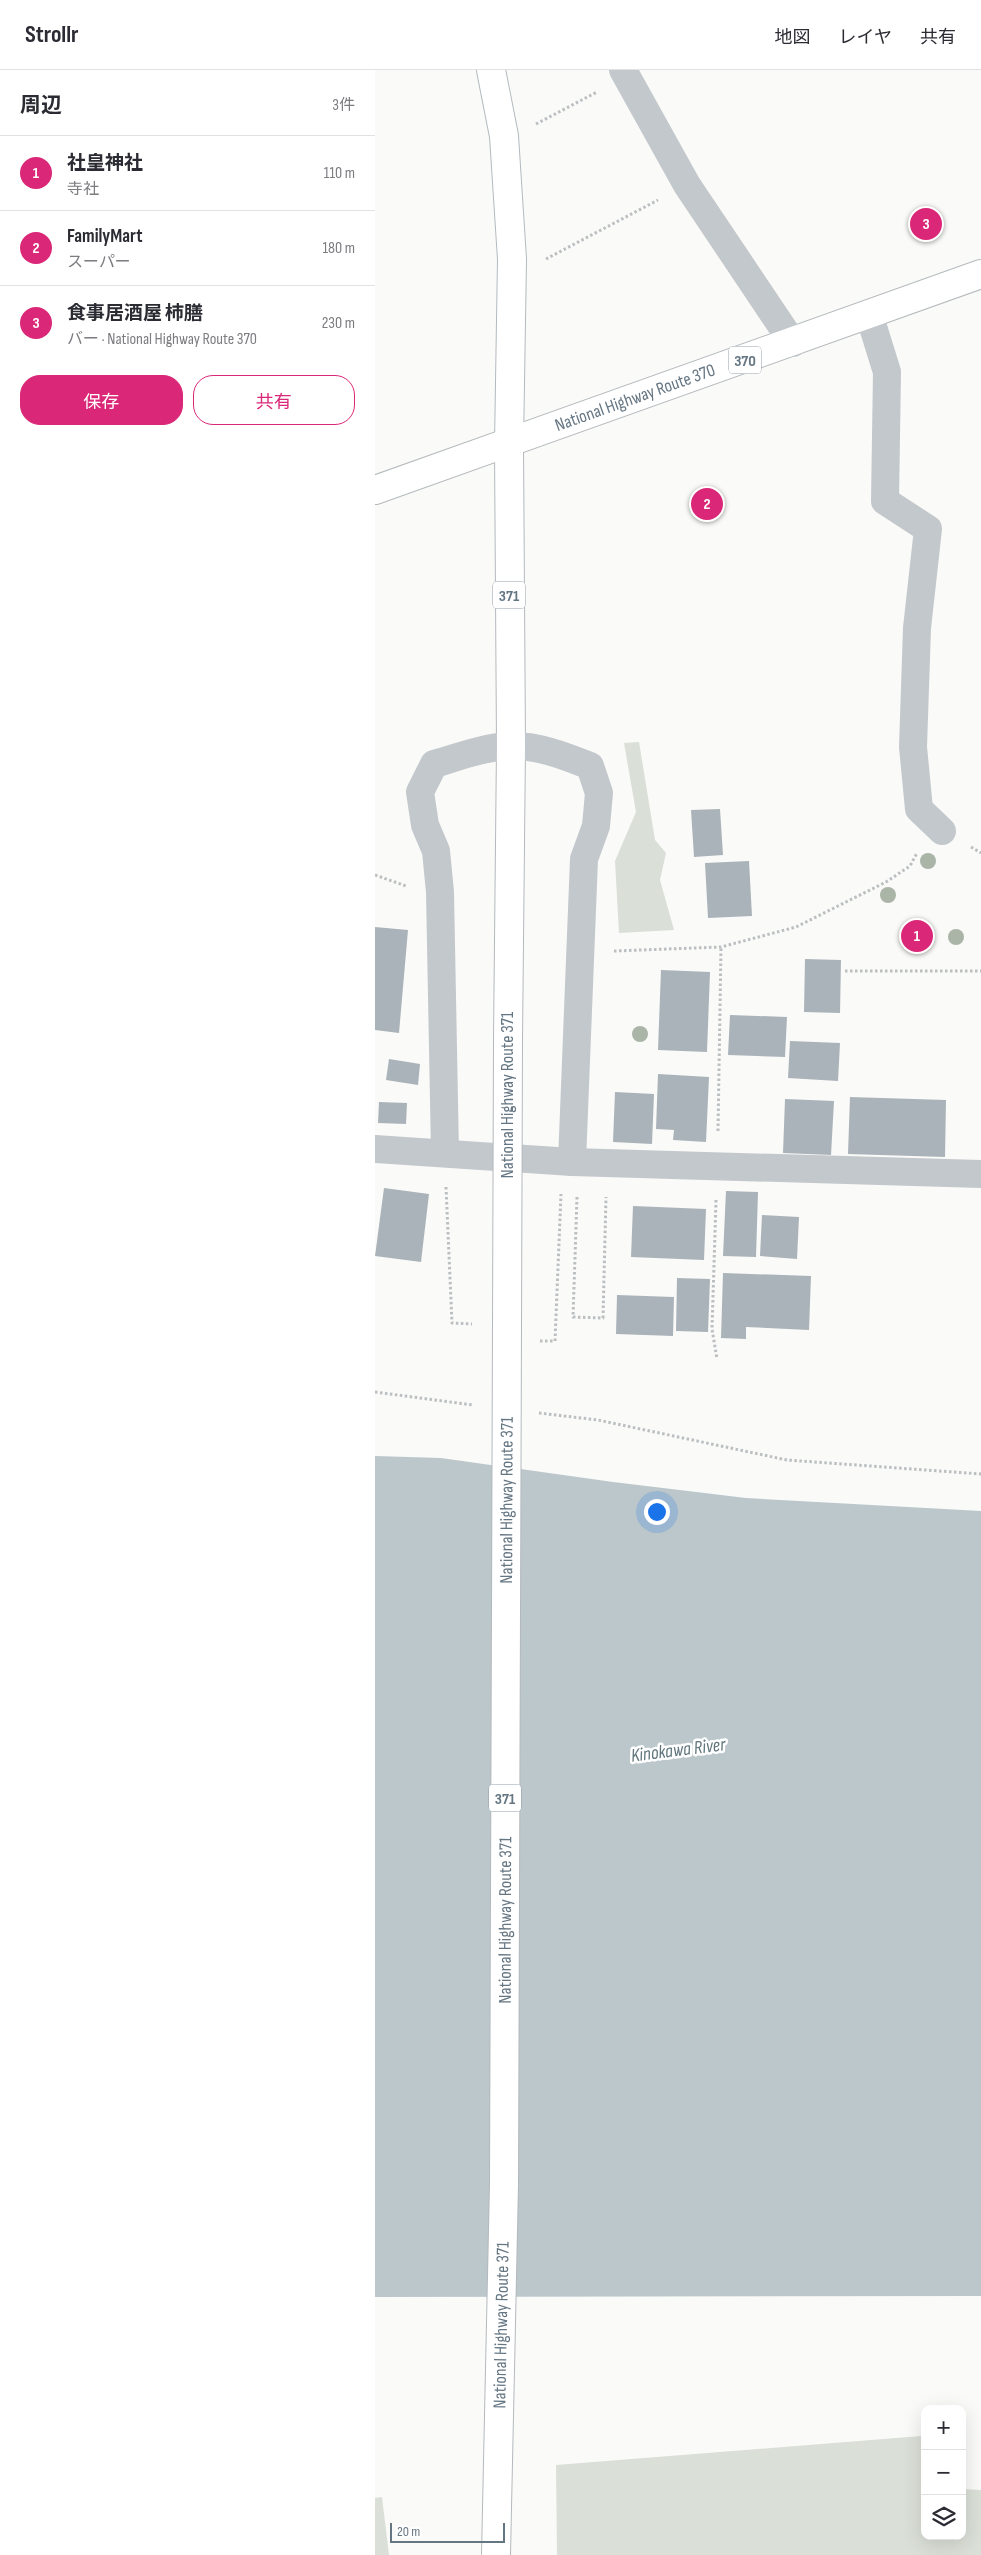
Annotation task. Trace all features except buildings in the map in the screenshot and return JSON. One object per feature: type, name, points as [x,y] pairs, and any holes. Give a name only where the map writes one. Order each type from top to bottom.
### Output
[{"type":"main road","name":"National Highway Route 371","points":[[491,70],[504,136],[512,259],[509,444],[511,746],[507,1040],[504,2184],[496,2555]]},
{"type":"main road","name":"National Highway Route 370","points":[[375,490],[793,343],[981,274]]},
{"type":"street","points":[[625,74],[687,184],[793,343]]},
{"type":"street","points":[[869,314],[887,372],[885,501],[928,529],[917,628],[913,747],[919,809],[937,827]]},
{"type":"street","points":[[445,1153],[440,892],[436,851],[425,825],[420,792],[434,764],[471,753],[511,746],[555,752],[589,766],[599,793],[596,826],[584,859],[572,1162]]},
{"type":"street","points":[[375,1149],[607,1164],[981,1174]]},
{"type":"path","points":[[504,136],[533,126],[625,74]]},
{"type":"path","points":[[512,259],[548,258],[687,184]]},
{"type":"path","points":[[613,951],[721,947],[796,927],[886,882],[910,866],[937,827]]},
{"type":"path","points":[[375,875],[411,888]]},
{"type":"path","points":[[717,1359],[712,1329],[721,947]]},
{"type":"path","points":[[845,971],[981,971]]},
{"type":"path","points":[[445,1153],[452,1324],[476,1324]]},
{"type":"path","points":[[577,1189],[573,1317],[603,1318],[607,1164]]},
{"type":"path","points":[[535,1341],[555,1341],[561,1189]]},
{"type":"path","points":[[375,1392],[481,1406]]},
{"type":"path","points":[[530,1412],[598,1420],[787,1460],[981,1474]]},
{"type":"shaded area","points":[[639,742],[655,840],[666,853],[660,880],[674,930],[619,933],[615,861],[636,812],[624,743]]},
{"type":"shaded area","points":[[921,2436],[921,2540],[966,2540],[966,2489],[981,2490],[981,2555],[557,2555],[556,2465]]},
{"type":"shaded area","points":[[382,2497],[389,2555],[375,2555],[375,2498]]},
{"type":"water","name":"Kinokawa River","points":[[375,1456],[441,1458],[746,1498],[981,1511],[981,2296],[375,2297]]},
{"type":"place","name":"食事居酒屋 柿膳","points":[[926,224]]},
{"type":"place","name":"FamilyMart","points":[[707,504]]},
{"type":"place","name":"社皇神社","points":[[917,936]]}]
